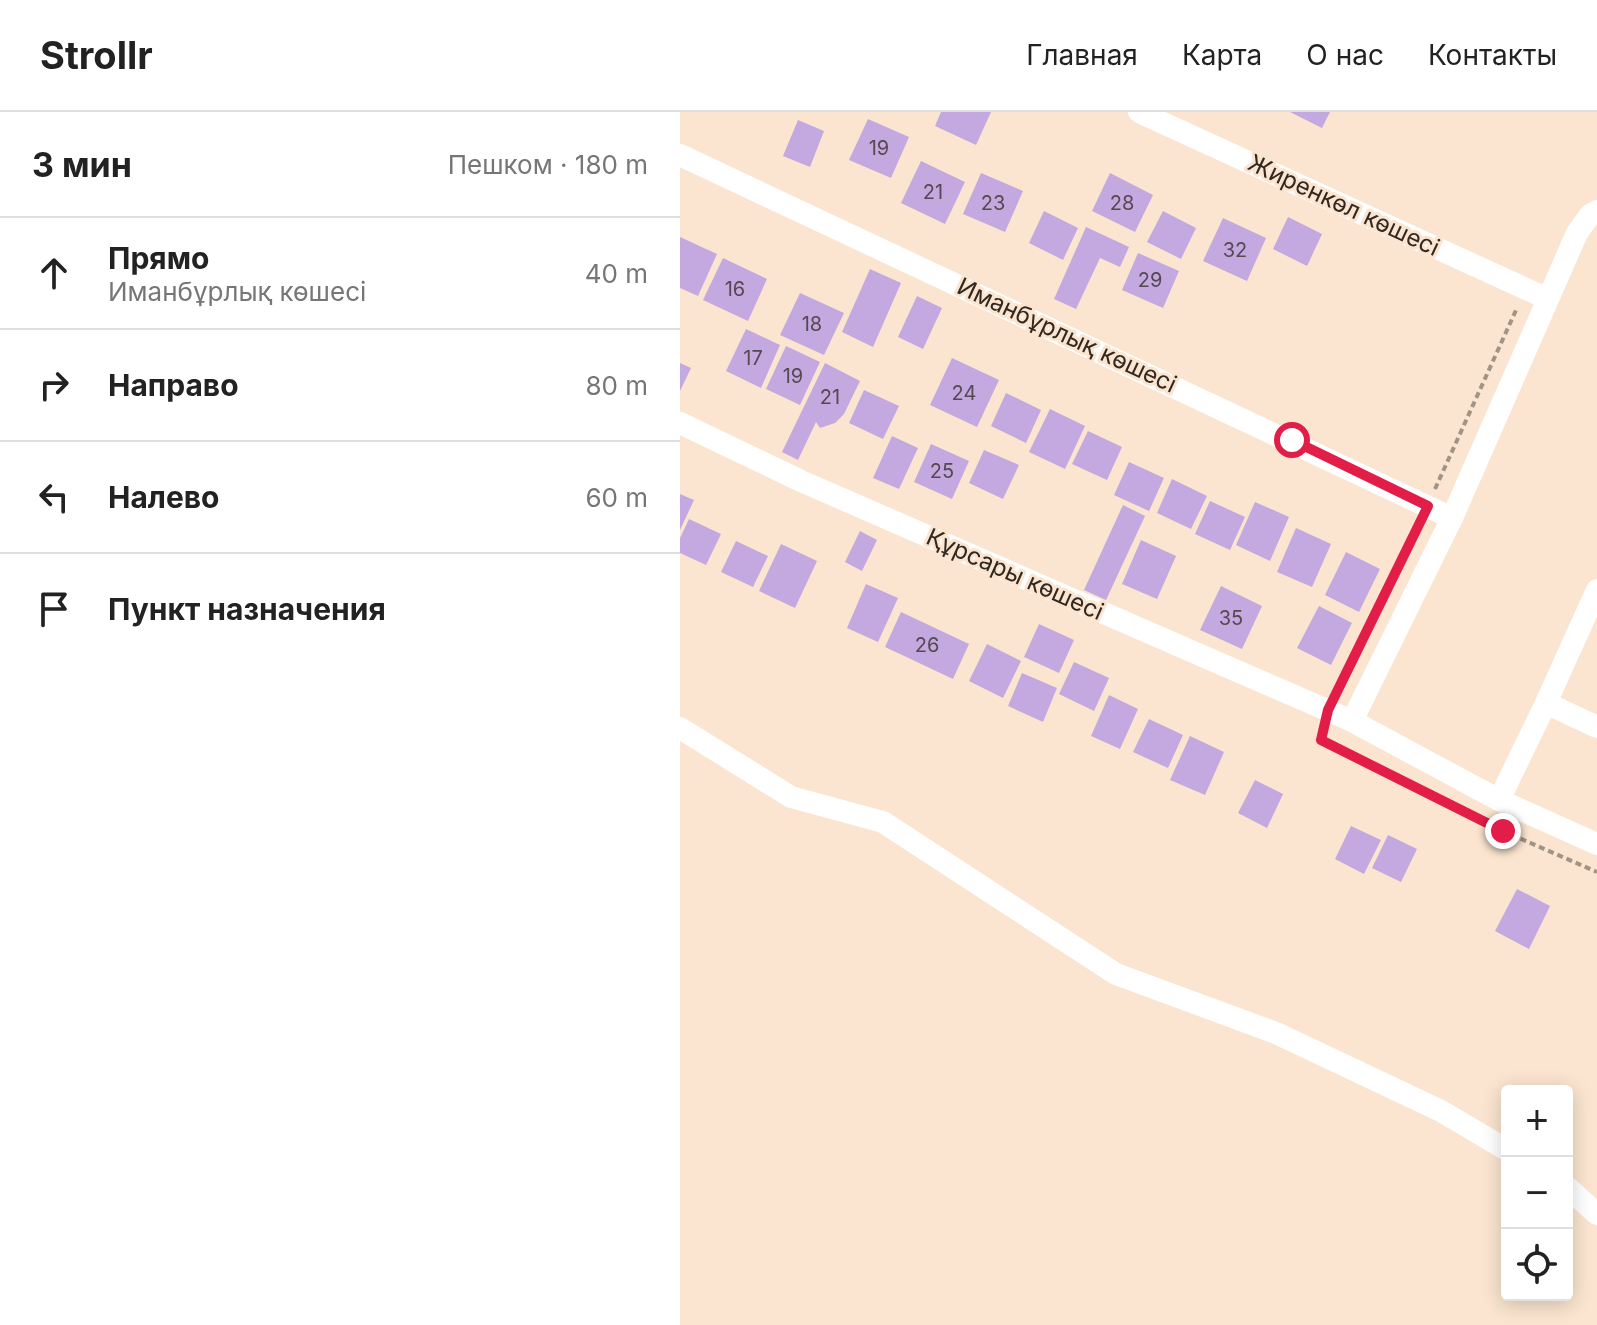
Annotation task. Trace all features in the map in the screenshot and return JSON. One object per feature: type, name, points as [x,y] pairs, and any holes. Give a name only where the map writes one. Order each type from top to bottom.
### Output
[{"type":"street","name":"Жиренкөл көшесі","points":[[1139,112],[1548,299]]},
{"type":"street","name":"Иманбұрлық көшесі","points":[[680,155],[1452,518]]},
{"type":"street","points":[[1352,721],[1452,518],[1577,233],[1590,215],[1597,211]]},
{"type":"street","name":"Құрсары көшесі","points":[[680,423],[801,481],[1352,721],[1499,800],[1597,844]]},
{"type":"street","points":[[1499,800],[1597,590]]},
{"type":"street","points":[[1546,703],[1597,727]]},
{"type":"street","points":[[680,728],[791,797],[883,822],[1116,974],[1276,1033],[1441,1111],[1501,1146]]},
{"type":"street","points":[[1573,1192],[1597,1214]]},
{"type":"path","points":[[1526,289],[1428,506],[1328,710],[1321,740],[1503,831],[1597,872]]},
{"type":"building","points":[[941,112],[991,112],[976,145],[935,126]]},
{"type":"building","points":[[1290,112],[1330,112],[1322,128]]},
{"type":"building","points":[[868,119],[909,137],[891,178],[849,160]]},
{"type":"building","points":[[798,120],[824,131],[810,167],[783,156]]},
{"type":"building","points":[[921,161],[965,182],[945,224],[901,203]]},
{"type":"building","points":[[981,173],[1023,191],[1005,232],[963,214]]},
{"type":"building","points":[[1110,173],[1153,195],[1135,232],[1092,211]]},
{"type":"building","points":[[1044,211],[1078,228],[1063,260],[1029,243]]},
{"type":"building","points":[[1163,211],[1196,228],[1181,259],[1147,242]]},
{"type":"building","points":[[1288,217],[1322,234],[1307,266],[1273,249]]},
{"type":"building","points":[[1223,218],[1266,238],[1247,281],[1203,261]]},
{"type":"building","points":[[1086,227],[1129,247],[1120,267],[1100,258],[1076,309],[1054,299]]},
{"type":"building","points":[[680,237],[717,254],[698,296],[680,288]]},
{"type":"building","points":[[1138,253],[1179,271],[1163,308],[1122,290]]},
{"type":"building","points":[[723,258],[767,279],[748,321],[703,300]]},
{"type":"building","points":[[870,269],[901,283],[873,347],[842,332]]},
{"type":"building","points":[[800,293],[844,313],[824,355],[780,335]]},
{"type":"building","points":[[917,296],[942,308],[923,349],[898,337]]},
{"type":"building","points":[[746,329],[780,345],[761,388],[726,371]]},
{"type":"building","points":[[786,346],[820,362],[800,405],[766,389]]},
{"type":"building","points":[[952,358],[999,380],[977,427],[930,405]]},
{"type":"building","points":[[680,363],[691,368],[680,391]]},
{"type":"building","points":[[825,363],[860,381],[844,414],[835,423],[820,428],[816,422],[798,460],[782,452]]},
{"type":"building","points":[[864,390],[899,406],[883,439],[849,423]]},
{"type":"building","points":[[1006,393],[1041,410],[1026,443],[991,426]]},
{"type":"building","points":[[1050,409],[1085,426],[1065,469],[1029,452]]},
{"type":"building","points":[[1088,431],[1122,447],[1107,480],[1072,464]]},
{"type":"building","points":[[892,436],[918,448],[899,489],[873,478]]},
{"type":"building","points":[[931,444],[969,461],[952,499],[914,482]]},
{"type":"building","points":[[984,450],[1019,465],[1003,499],[969,483]]},
{"type":"building","points":[[1129,462],[1164,478],[1149,511],[1114,495]]},
{"type":"building","points":[[1172,479],[1207,496],[1191,529],[1157,513]]},
{"type":"building","points":[[680,494],[694,500],[680,530]]},
{"type":"building","points":[[1210,501],[1245,517],[1230,550],[1195,534]]},
{"type":"building","points":[[1255,502],[1289,517],[1270,561],[1236,545]]},
{"type":"building","points":[[1123,505],[1145,516],[1106,600],[1084,590]]},
{"type":"building","points":[[689,519],[721,534],[706,565],[680,553],[680,538]]},
{"type":"building","points":[[1296,528],[1331,544],[1312,587],[1277,572]]},
{"type":"building","points":[[860,531],[877,540],[862,571],[845,562]]},
{"type":"building","points":[[1141,540],[1176,556],[1157,599],[1122,584]]},
{"type":"building","points":[[736,541],[768,556],[753,587],[721,572]]},
{"type":"building","points":[[781,544],[817,561],[795,608],[759,591]]},
{"type":"building","points":[[1346,552],[1380,569],[1359,612],[1325,595]]},
{"type":"building","points":[[866,584],[898,598],[878,642],[847,628]]},
{"type":"building","points":[[1221,586],[1262,606],[1242,649],[1200,630]]},
{"type":"building","points":[[1319,606],[1352,623],[1331,665],[1297,648]]},
{"type":"building","points":[[901,612],[969,644],[953,679],[885,647]]},
{"type":"building","points":[[1039,624],[1074,640],[1059,673],[1024,657]]},
{"type":"building","points":[[987,644],[1021,661],[1003,698],[969,681]]},
{"type":"building","points":[[1074,662],[1109,678],[1094,711],[1059,694]]},
{"type":"building","points":[[1022,673],[1057,688],[1043,722],[1008,706]]},
{"type":"building","points":[[1109,695],[1138,709],[1120,749],[1091,736]]},
{"type":"building","points":[[1149,719],[1183,735],[1168,768],[1133,752]]},
{"type":"building","points":[[1190,736],[1224,752],[1205,795],[1170,780]]},
{"type":"building","points":[[1255,780],[1283,794],[1267,828],[1238,813]]},
{"type":"building","points":[[1351,826],[1381,840],[1364,874],[1335,859]]},
{"type":"building","points":[[1388,835],[1417,849],[1401,882],[1372,868]]},
{"type":"building","points":[[1517,889],[1550,906],[1529,949],[1495,931]]},
{"type":"route","points":[[1292,440],[1428,506],[1328,710],[1321,740],[1503,831]]}]
